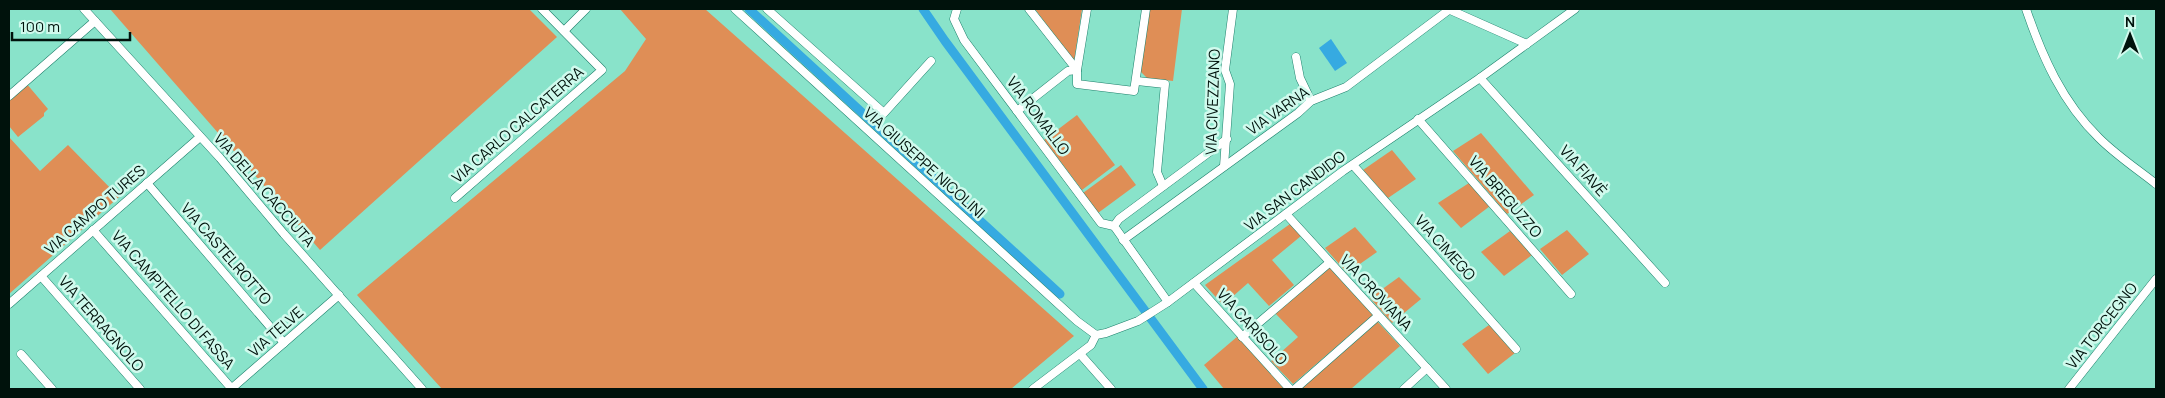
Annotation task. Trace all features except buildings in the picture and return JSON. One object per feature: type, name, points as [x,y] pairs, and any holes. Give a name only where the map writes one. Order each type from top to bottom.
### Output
[{"type":"street","name":"VIA DELLA CACCIUTA","points":[[84,9],[200,137],[422,389]]},
{"type":"street","name":"VIA CARLO CALCATERRA","points":[[455,198],[602,70],[542,9]]},
{"type":"street","points":[[564,31],[586,9]]},
{"type":"street","name":"VIA GIUSEPPE NICOLINI","points":[[735,9],[1076,321],[1096,335]]},
{"type":"street","points":[[767,9],[884,113],[930,61]]},
{"type":"street","points":[[1029,9],[1076,70]]},
{"type":"street","points":[[1087,9],[1076,70],[1077,84],[1134,92],[1146,9]]},
{"type":"street","name":"VIA CIVEZZANO","points":[[1224,166],[1230,84],[1225,70],[1233,9]]},
{"type":"street","points":[[1449,9],[1527,44]]},
{"type":"street","name":"VIA VARNA","points":[[1123,240],[1298,113],[1311,101],[1346,87],[1449,9]]},
{"type":"street","name":"VIA SAN CANDIDO","points":[[1096,335],[1138,321],[1168,302],[1353,164],[1480,78],[1575,9]]},
{"type":"street","points":[[2026,9],[2042,54],[2070,104],[2099,138],[2156,184]]},
{"type":"street","name":"VIA ROMALLO","points":[[956,10],[956,26],[964,40],[1101,223],[1114,226]]},
{"type":"street","points":[[9,96],[95,21]]},
{"type":"street","points":[[1296,57],[1300,78],[1311,101]]},
{"type":"street","points":[[1017,111],[1068,71],[1076,70]]},
{"type":"street","name":"VIA FIAVÈ","points":[[1480,78],[1665,283]]},
{"type":"street","points":[[1137,81],[1165,84],[1158,172],[1164,186]]},
{"type":"street","name":"VIA BREGUZZO","points":[[1418,120],[1571,294]]},
{"type":"street","name":"VIA CAMPO TURES","points":[[9,304],[200,137]]},
{"type":"street","points":[[1168,302],[1114,226],[1119,219],[1227,139]]},
{"type":"street","name":"VIA CIMEGO","points":[[1353,164],[1516,349]]},
{"type":"street","name":"VIA CASTELROTTO","points":[[147,183],[284,343]]},
{"type":"street","name":"VIA CROVIANA","points":[[1286,214],[1446,389]]},
{"type":"street","name":"VIA CAMPITELLO DI FASSA","points":[[94,230],[232,389]]},
{"type":"street","points":[[1242,336],[1330,263]]},
{"type":"street","name":"VIA TERRAGNOLO","points":[[41,276],[140,389]]},
{"type":"street","name":"VIA TORCEGNO","points":[[2069,389],[2156,279]]},
{"type":"street","name":"VIA CARISOLO","points":[[1194,283],[1290,389]]},
{"type":"street","name":"VIA TELVE","points":[[232,389],[339,295]]},
{"type":"street","points":[[1294,389],[1378,316]]},
{"type":"street","points":[[1033,389],[1091,345],[1096,335]]},
{"type":"street","points":[[21,354],[52,389]]},
{"type":"street","points":[[1080,354],[1111,389]]},
{"type":"street","points":[[1404,389],[1427,368]]},
{"type":"shaded area","points":[[110,9],[529,9],[557,37],[320,250]]},
{"type":"shaded area","points":[[620,9],[705,9],[1074,336],[1011,389],[442,389],[357,295],[625,71],[646,39]]},
{"type":"shaded area","points":[[1035,9],[1082,9],[1074,62]]},
{"type":"shaded area","points":[[1148,9],[1182,9],[1173,81],[1147,78],[1140,71]]},
{"type":"shaded area","points":[[26,83],[48,109],[44,116],[18,137],[9,126],[9,98]]},
{"type":"shaded area","points":[[1077,115],[1115,165],[1082,190],[1044,140]]},
{"type":"shaded area","points":[[1481,133],[1534,195],[1507,214],[1453,151]]},
{"type":"shaded area","points":[[9,137],[40,171],[68,145],[119,197],[9,294]]},
{"type":"shaded area","points":[[1392,150],[1416,179],[1388,198],[1363,170]]},
{"type":"shaded area","points":[[1121,165],[1136,185],[1098,213],[1083,193]]},
{"type":"shaded area","points":[[1469,183],[1490,206],[1461,228],[1438,203]]},
{"type":"shaded area","points":[[1290,224],[1301,236],[1272,260],[1294,285],[1269,306],[1248,283],[1223,305],[1205,285]]},
{"type":"shaded area","points":[[1355,227],[1377,252],[1347,273],[1325,248]]},
{"type":"shaded area","points":[[1567,230],[1589,254],[1562,275],[1540,249]]},
{"type":"shaded area","points":[[1510,231],[1532,255],[1504,276],[1481,252]]},
{"type":"shaded area","points":[[1329,267],[1373,315],[1293,384],[1271,361],[1298,337],[1275,313]]},
{"type":"shaded area","points":[[1399,277],[1421,299],[1392,323],[1370,298]]},
{"type":"shaded area","points":[[1377,321],[1400,346],[1351,389],[1300,389]]},
{"type":"shaded area","points":[[1489,325],[1515,353],[1488,374],[1462,344]]},
{"type":"shaded area","points":[[1238,336],[1284,389],[1224,389],[1204,365]]},
{"type":"water","points":[[1331,39],[1347,63],[1335,71],[1319,48]]},
{"type":"waterway","points":[[749,9],[1060,294]]},
{"type":"waterway","points":[[923,9],[1203,389]]}]
